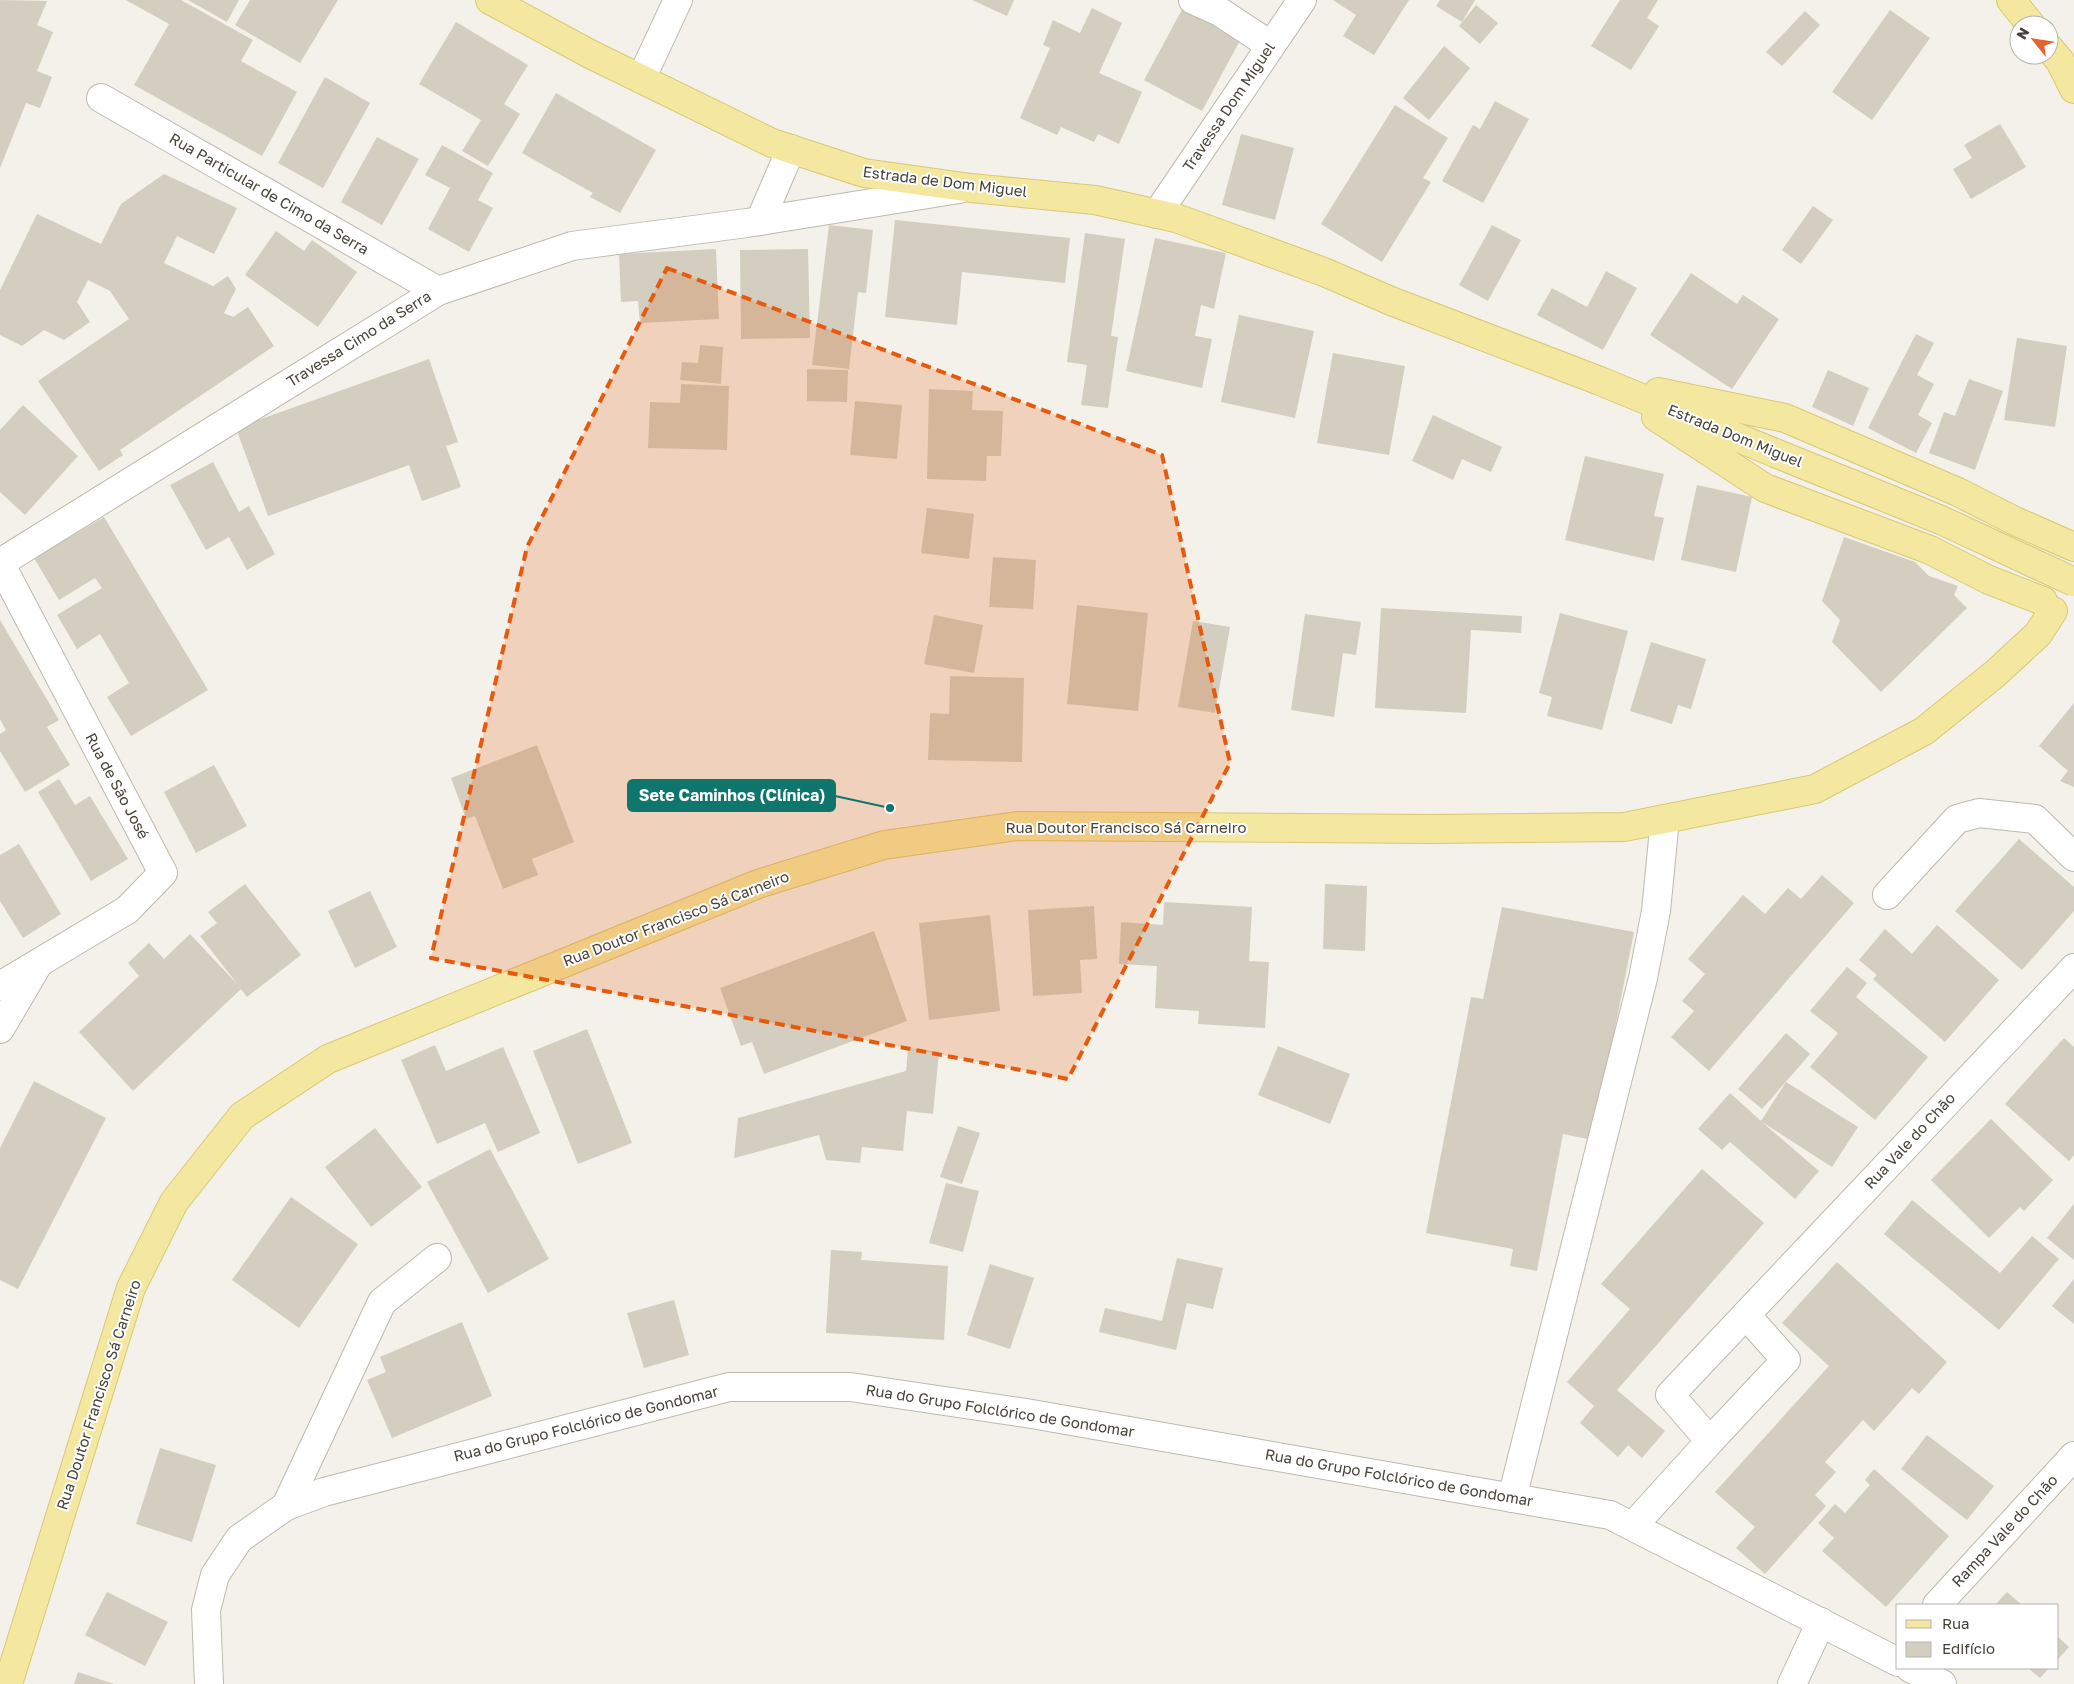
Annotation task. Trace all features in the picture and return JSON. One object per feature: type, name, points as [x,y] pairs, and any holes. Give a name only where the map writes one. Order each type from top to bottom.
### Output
[{"type":"main road","name":"Estrada de Dom Miguel","points":[[490,0],[590,54],[772,143],[864,173],[971,188],[1095,200],[1176,218],[1324,272],[1391,301]]},
{"type":"main road","points":[[2011,0],[2023,15]]},
{"type":"main road","points":[[2059,60],[2074,89]]},
{"type":"main road","name":"Estrada Dom Miguel","points":[[1391,301],[1600,381],[1941,520],[2074,582]]},
{"type":"main road","points":[[1600,381],[1785,418],[1958,492],[2015,521],[2074,547]]},
{"type":"main road","points":[[1600,381],[1765,488],[1930,550],[1989,580],[2062,613]]},
{"type":"main road","points":[[2062,613],[2037,582],[2038,571],[2052,553],[2063,548],[2074,547]]},
{"type":"main road","name":"Rua Doutor Francisco Sá Carneiro","points":[[8,1684],[132,1288],[174,1202],[242,1116],[328,1059],[758,884],[884,846],[1017,826],[1420,829],[1624,827],[1815,789],[1916,736],[1996,673],[2062,613]]},
{"type":"street","points":[[641,79],[678,0]]},
{"type":"street","points":[[1193,0],[1220,12],[1270,46]]},
{"type":"street","name":"Travessa Dom Miguel","points":[[1157,214],[1302,0]]},
{"type":"street","name":"Rua Particular de Cimo da Serra","points":[[100,98],[438,290]]},
{"type":"street","points":[[760,221],[791,149]]},
{"type":"street","name":"Travessa Cimo da Serra","points":[[0,563],[438,290],[572,246],[760,221],[971,188]]},
{"type":"street","name":"Rua de São José","points":[[0,563],[163,873],[127,910],[0,986]]},
{"type":"street","points":[[1887,895],[1957,819],[1979,813],[2035,819],[2074,857]]},
{"type":"street","points":[[1512,1498],[1643,978],[1656,911],[1665,818]]},
{"type":"street","name":"Rua de São José","points":[[0,1029],[39,963]]},
{"type":"street","name":"Rua Vale do Chão","points":[[1710,1441],[1670,1395],[2074,968]]},
{"type":"street","points":[[286,1506],[382,1302],[438,1258]]},
{"type":"street","points":[[1633,1526],[1786,1360],[1746,1315]]},
{"type":"street","name":"Rua do Grupo Folclórico de Gondomar","points":[[209,1684],[206,1610],[216,1575],[239,1539],[286,1506],[333,1490],[729,1387],[850,1387],[1026,1413],[1610,1515],[1821,1622],[1896,1658]]},
{"type":"street","name":"Rampa Vale do Chão","points":[[1938,1604],[2074,1456]]},
{"type":"street","points":[[1792,1684],[1821,1622]]},
{"type":"street","name":"Rua do Grupo Folclórico de Gondomar","points":[[1916,1669],[1942,1684]]},
{"type":"highlighted area","points":[[667,268],[1162,455],[1230,763],[1068,1079],[431,958],[527,547]]},
{"type":"building","points":[[0,0],[47,1],[37,25],[53,32],[37,71],[52,77],[40,108],[26,103],[0,168]]},
{"type":"building","points":[[126,0],[181,0],[253,40],[241,61],[297,92],[262,156],[134,85],[169,24]]},
{"type":"building","points":[[188,0],[239,0],[227,22]]},
{"type":"building","points":[[250,0],[338,0],[300,63],[235,25]]},
{"type":"building","points":[[972,0],[1014,0],[1007,16]]},
{"type":"building","points":[[1333,0],[1409,0],[1374,55],[1343,36],[1356,15]]},
{"type":"building","points":[[1440,0],[1475,0],[1462,22],[1436,6]]},
{"type":"building","points":[[1620,0],[1658,0],[1647,18],[1659,26],[1631,70],[1591,46]]},
{"type":"building","points":[[1185,4],[1243,35],[1202,111],[1144,80]]},
{"type":"building","points":[[1476,5],[1498,23],[1480,44],[1459,26]]},
{"type":"building","points":[[1092,8],[1122,23],[1099,73],[1142,92],[1119,144],[1098,134],[1094,142],[1061,127],[1057,135],[1020,118],[1050,48],[1043,45],[1053,20],[1080,33]]},
{"type":"building","points":[[1890,10],[1930,38],[1872,120],[1832,92]]},
{"type":"building","points":[[1805,11],[1820,25],[1782,66],[1766,52]]},
{"type":"building","points":[[456,22],[528,65],[504,104],[520,114],[488,166],[462,151],[481,120],[419,84]]},
{"type":"building","points":[[1444,46],[1470,68],[1429,120],[1403,98]]},
{"type":"building","points":[[325,77],[370,103],[323,188],[278,163]]},
{"type":"building","points":[[556,93],[656,150],[620,213],[590,197],[593,193],[522,153]]},
{"type":"building","points":[[1495,101],[1529,119],[1483,203],[1442,181],[1473,125],[1480,129]]},
{"type":"building","points":[[1395,105],[1448,138],[1423,178],[1431,182],[1382,262],[1321,224]]},
{"type":"building","points":[[2000,124],[2026,167],[1971,199],[1953,169],[1972,158],[1964,145]]},
{"type":"building","points":[[1241,134],[1294,148],[1275,220],[1222,205]]},
{"type":"building","points":[[377,137],[419,159],[382,225],[341,202]]},
{"type":"building","points":[[442,145],[493,173],[478,200],[493,208],[469,252],[428,229],[450,188],[425,175]]},
{"type":"building","points":[[164,174],[237,208],[214,254],[177,236],[164,263],[213,286],[228,276],[236,289],[224,313],[233,317],[248,307],[274,346],[120,450],[123,455],[99,471],[38,381],[129,319],[110,291],[88,280],[77,302],[90,322],[64,340],[44,330],[22,346],[0,335],[0,290],[37,214],[101,244],[121,204]]},
{"type":"building","points":[[1813,206],[1833,220],[1801,264],[1782,250]]},
{"type":"building","points":[[895,220],[1070,238],[1065,283],[962,272],[957,325],[885,317]]},
{"type":"building","points":[[829,225],[873,230],[866,293],[858,292],[849,369],[812,365]]},
{"type":"building","points":[[1492,225],[1521,240],[1488,301],[1459,285]]},
{"type":"building","points":[[276,231],[304,251],[312,240],[357,272],[318,327],[245,275]]},
{"type":"building","points":[[1085,233],[1125,239],[1111,336],[1118,337],[1108,408],[1081,405],[1087,365],[1067,362]]},
{"type":"building","points":[[1155,238],[1226,253],[1214,309],[1201,305],[1195,336],[1212,339],[1202,388],[1126,371]]},
{"type":"building","points":[[716,249],[719,319],[640,323],[638,301],[621,302],[619,254]]},
{"type":"building","points":[[808,249],[810,338],[741,339],[740,250]]},
{"type":"building","points":[[1606,271],[1637,288],[1603,350],[1537,315],[1552,288],[1587,307]]},
{"type":"building","points":[[1691,273],[1737,304],[1743,295],[1779,319],[1732,389],[1650,335]]},
{"type":"building","points":[[1239,315],[1314,331],[1295,418],[1221,402]]},
{"type":"building","points":[[1916,334],[1934,343],[1917,375],[1934,384],[1918,415],[1932,423],[1916,453],[1868,428]]},
{"type":"building","points":[[2017,338],[2067,346],[2055,427],[2004,420]]},
{"type":"building","points":[[700,345],[723,347],[721,384],[680,380],[682,362],[698,363]]},
{"type":"building","points":[[1333,353],[1405,366],[1389,455],[1317,443]]},
{"type":"building","points":[[429,359],[458,442],[446,446],[461,487],[422,501],[409,465],[268,516],[236,428]]},
{"type":"building","points":[[807,369],[848,370],[847,402],[807,401]]},
{"type":"building","points":[[1828,370],[1869,388],[1853,426],[1812,407]]},
{"type":"building","points":[[1969,379],[2003,391],[1975,470],[1929,453],[1944,412],[1955,416]]},
{"type":"building","points":[[681,384],[729,386],[727,450],[648,448],[650,402],[680,403]]},
{"type":"building","points":[[929,389],[973,391],[972,410],[1003,411],[1001,456],[987,456],[986,481],[927,479]]},
{"type":"building","points":[[855,401],[902,405],[897,459],[850,455]]},
{"type":"building","points":[[23,405],[78,456],[25,515],[0,492],[0,430]]},
{"type":"building","points":[[1433,415],[1502,447],[1491,472],[1462,459],[1453,480],[1412,461]]},
{"type":"building","points":[[1585,456],[1664,474],[1654,516],[1664,518],[1654,561],[1565,540]]},
{"type":"building","points":[[213,462],[239,512],[249,506],[275,554],[247,570],[229,537],[206,550],[170,485]]},
{"type":"building","points":[[1697,485],[1752,497],[1736,572],[1681,560]]},
{"type":"building","points":[[927,508],[974,514],[969,559],[921,553]]},
{"type":"building","points":[[104,517],[208,690],[131,736],[107,697],[129,683],[100,634],[77,649],[57,615],[102,588],[95,578],[59,600],[34,558]]},
{"type":"building","points":[[1844,537],[1915,562],[1929,576],[1958,586],[1954,595],[1967,608],[1881,692],[1832,642],[1840,620],[1822,601]]},
{"type":"building","points":[[993,557],[1036,560],[1033,609],[989,607]]},
{"type":"building","points":[[1077,605],[1148,613],[1138,711],[1067,704]]},
{"type":"building","points":[[1381,608],[1522,616],[1521,633],[1471,630],[1466,713],[1375,708]]},
{"type":"building","points":[[1560,613],[1628,631],[1602,730],[1547,716],[1552,697],[1539,693]]},
{"type":"building","points":[[1305,614],[1361,622],[1356,655],[1343,653],[1334,717],[1291,710]]},
{"type":"building","points":[[934,615],[983,625],[974,673],[924,664]]},
{"type":"building","points":[[0,620],[59,720],[47,727],[70,765],[25,792],[0,751],[0,734],[6,730],[0,719]]},
{"type":"building","points":[[1193,621],[1230,627],[1215,713],[1178,707]]},
{"type":"building","points":[[1651,642],[1706,659],[1691,709],[1678,705],[1672,724],[1630,711]]},
{"type":"building","points":[[950,676],[1024,678],[1022,762],[928,760],[930,713],[949,714]]},
{"type":"building","points":[[2074,703],[2074,787],[2060,781],[2068,771],[2039,746]]},
{"type":"building","points":[[537,745],[574,842],[532,859],[538,875],[503,889],[475,816],[466,819],[451,778]]},
{"type":"building","points":[[214,765],[247,826],[196,853],[164,792]]},
{"type":"building","points":[[59,779],[75,805],[90,796],[128,859],[91,881],[38,792]]},
{"type":"building","points":[[2019,839],[2074,887],[2074,911],[2022,970],[1955,911]]},
{"type":"building","points":[[19,844],[61,914],[23,938],[0,901],[0,855]]},
{"type":"building","points":[[1822,875],[1854,903],[1709,1071],[1671,1037],[1694,1011],[1682,1001],[1705,974],[1688,959],[1743,895],[1765,914],[1788,888],[1801,899]]},
{"type":"building","points":[[245,884],[301,955],[247,997],[241,989],[133,1091],[79,1032],[139,976],[128,963],[149,943],[164,959],[190,934],[238,985],[200,936],[217,923],[208,912]]},
{"type":"building","points":[[1325,884],[1367,886],[1365,951],[1323,949]]},
{"type":"building","points":[[370,891],[397,947],[355,968],[328,911]]},
{"type":"building","points":[[1164,902],[1252,907],[1249,961],[1269,962],[1265,1028],[1198,1024],[1199,1011],[1155,1008],[1157,966],[1119,964],[1121,922],[1163,925]]},
{"type":"building","points":[[1094,906],[1097,959],[1080,960],[1082,993],[1033,996],[1028,910]]},
{"type":"building","points":[[1502,907],[1634,932],[1593,1140],[1563,1134],[1537,1271],[1510,1266],[1513,1249],[1426,1233],[1471,997],[1483,999]]},
{"type":"building","points":[[990,915],[1000,1011],[929,1020],[919,923]]},
{"type":"building","points":[[1937,925],[1999,980],[1945,1042],[1873,979],[1877,975],[1859,960],[1885,929],[1912,954]]},
{"type":"building","points":[[874,931],[907,1021],[764,1074],[752,1042],[741,1046],[720,988]]},
{"type":"building","points":[[1847,967],[1867,983],[1856,997],[1928,1057],[1875,1120],[1810,1067],[1838,1033],[1810,1011]]},
{"type":"building","points":[[587,1029],[632,1143],[578,1164],[533,1051]]},
{"type":"building","points":[[1786,1033],[1810,1054],[1762,1109],[1738,1089]]},
{"type":"building","points":[[2064,1038],[2074,1047],[2074,1155],[2069,1161],[2005,1104]]},
{"type":"building","points":[[435,1045],[446,1071],[503,1047],[540,1133],[498,1152],[485,1123],[437,1144],[401,1060]]},
{"type":"building","points":[[1278,1046],[1350,1074],[1330,1124],[1258,1095]]},
{"type":"building","points":[[908,1048],[939,1052],[933,1114],[907,1111],[903,1151],[862,1147],[860,1163],[826,1160],[819,1135],[734,1158],[738,1118],[906,1071]]},
{"type":"building","points":[[34,1081],[106,1118],[18,1289],[0,1280],[0,1148]]},
{"type":"building","points":[[1786,1082],[1858,1127],[1832,1167],[1762,1122],[1819,1171],[1795,1199],[1730,1142],[1722,1150],[1698,1129],[1730,1093],[1761,1121]]},
{"type":"building","points":[[1991,1119],[2053,1180],[2024,1211],[2020,1207],[1989,1238],[1931,1180]]},
{"type":"building","points":[[958,1126],[980,1133],[962,1184],[940,1177]]},
{"type":"building","points":[[375,1128],[422,1187],[371,1227],[325,1167]]},
{"type":"building","points":[[490,1149],[549,1259],[488,1293],[427,1182]]},
{"type":"building","points":[[1702,1169],[1764,1223],[1617,1390],[1665,1431],[1642,1458],[1628,1445],[1618,1457],[1580,1423],[1594,1406],[1567,1382],[1630,1309],[1601,1284]]},
{"type":"building","points":[[946,1183],[979,1191],[963,1252],[929,1243]]},
{"type":"building","points":[[291,1197],[358,1244],[299,1328],[232,1280]]},
{"type":"building","points":[[1912,1200],[2000,1273],[2032,1236],[2059,1259],[1999,1330],[1884,1234]]},
{"type":"building","points":[[2074,1204],[2074,1260],[2047,1238]]},
{"type":"building","points":[[831,1250],[862,1252],[861,1260],[948,1266],[944,1340],[826,1333]]},
{"type":"building","points":[[1177,1258],[1223,1268],[1213,1309],[1187,1303],[1176,1350],[1099,1332],[1105,1308],[1162,1321]]},
{"type":"building","points":[[1837,1262],[1947,1362],[1919,1394],[1912,1388],[1874,1431],[1863,1420],[1825,1462],[1836,1472],[1815,1495],[1826,1506],[1765,1574],[1736,1548],[1755,1527],[1715,1492],[1829,1366],[1782,1323]]},
{"type":"building","points":[[990,1264],[1034,1278],[1010,1349],[967,1335]]},
{"type":"building","points":[[2074,1279],[2074,1324],[2052,1306]]},
{"type":"building","points":[[674,1300],[689,1355],[644,1368],[627,1313]]},
{"type":"building","points":[[462,1322],[492,1396],[392,1438],[367,1380],[386,1372],[380,1357]]},
{"type":"building","points":[[1927,1435],[1994,1486],[1967,1520],[1901,1469]]},
{"type":"building","points":[[160,1448],[216,1465],[192,1542],[136,1524]]},
{"type":"building","points":[[1874,1469],[1949,1536],[1886,1607],[1822,1551],[1834,1538],[1818,1523],[1835,1504],[1845,1513],[1870,1485],[1865,1480]]},
{"type":"building","points":[[107,1592],[168,1622],[145,1666],[85,1635]]},
{"type":"building","points":[[2007,1592],[2021,1604],[1996,1604]]},
{"type":"building","points":[[2059,1638],[2069,1647],[2059,1658]]},
{"type":"building","points":[[2029,1669],[2048,1669],[2040,1678]]},
{"type":"building","points":[[78,1672],[114,1684],[74,1684]]},
{"type":"place","name":"Sete Caminhos (Clínica)","points":[[890,808]]}]
